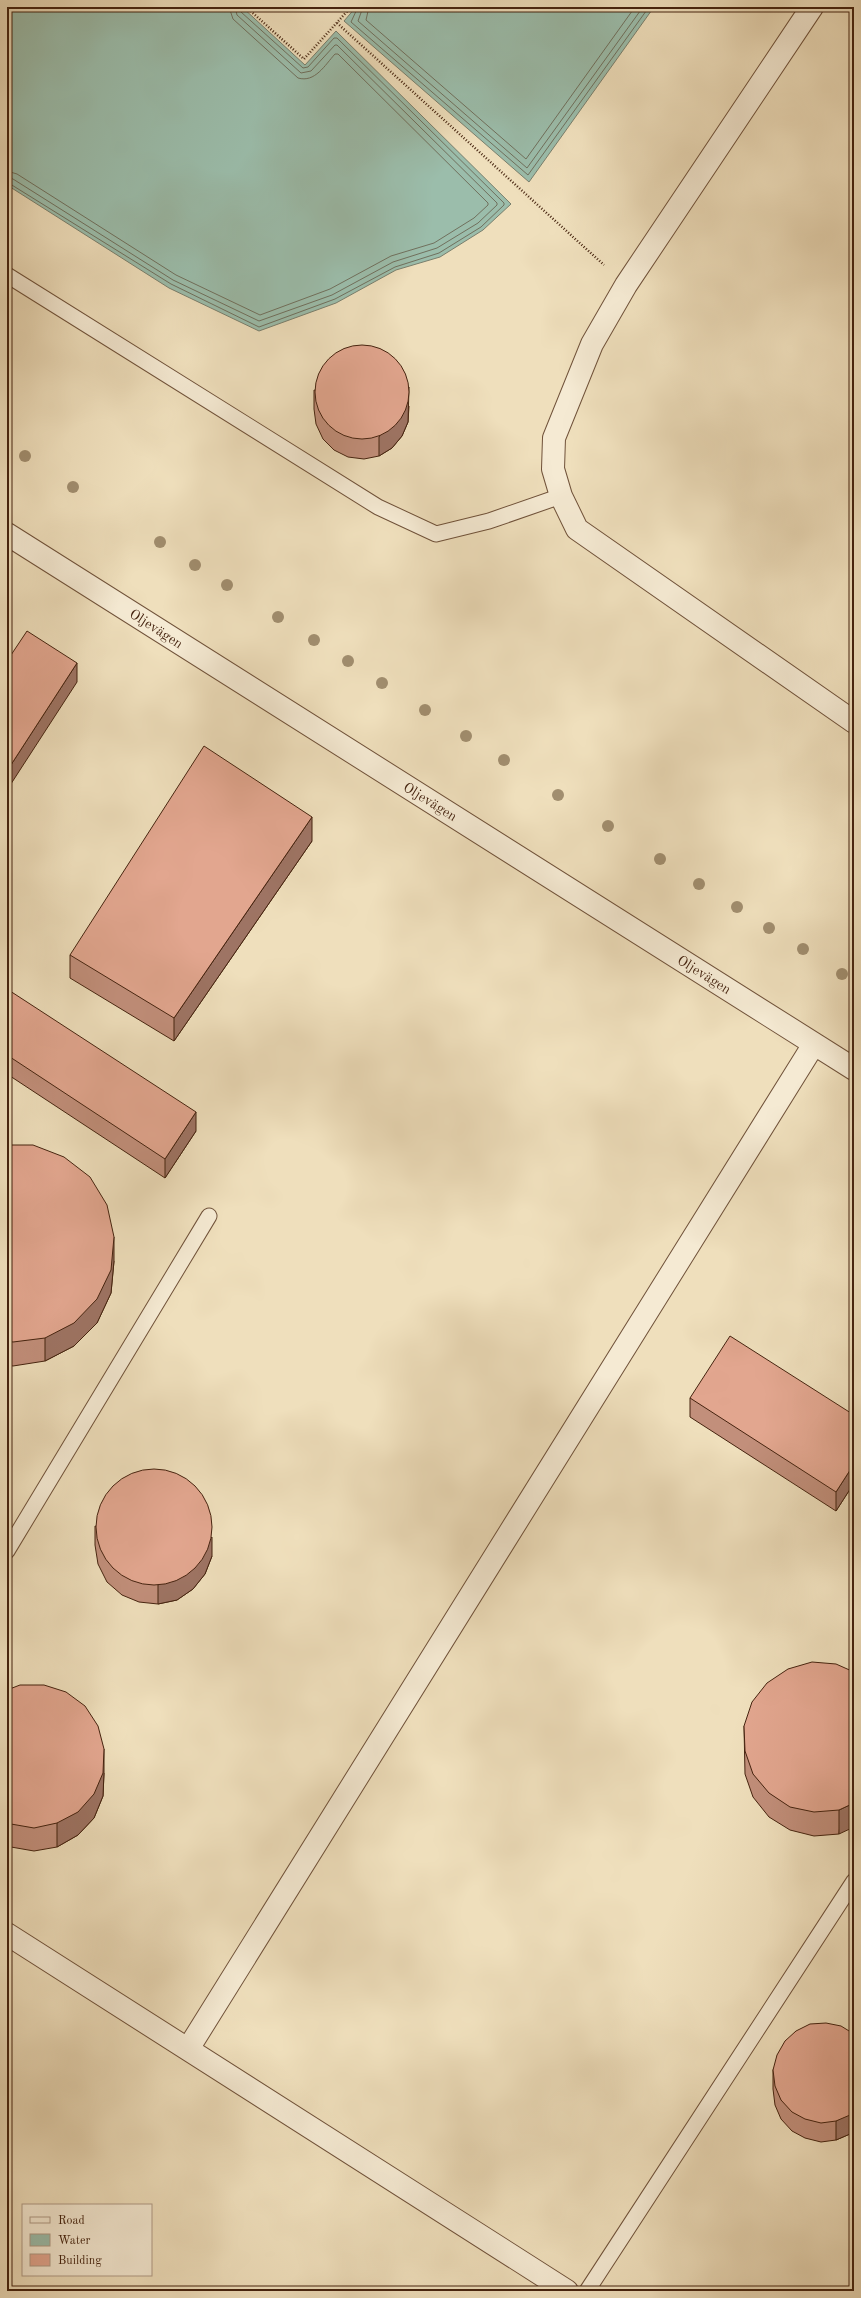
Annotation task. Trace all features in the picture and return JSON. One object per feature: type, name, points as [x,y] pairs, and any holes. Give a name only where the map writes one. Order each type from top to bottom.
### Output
[{"type":"street","points":[[812,7],[626,285],[592,344],[554,438],[553,469],[561,496],[577,529],[854,722]]},
{"type":"street","name":"Oljevägen","points":[[7,534],[854,1069]]},
{"type":"street","points":[[188,2049],[814,1044]]},
{"type":"street","points":[[7,1934],[567,2291]]},
{"type":"lane","points":[[7,275],[378,507],[436,534],[489,521],[561,496]]},
{"type":"lane","points":[[7,1551],[209,1216]]},
{"type":"lane","points":[[587,2291],[854,1881]]},
{"type":"path","points":[[246,7],[304,59],[351,7]]},
{"type":"path","points":[[337,23],[626,285]]},
{"type":"water","points":[[7,7],[242,7],[305,65],[336,31],[511,204],[483,230],[440,257],[396,270],[336,303],[259,331],[169,288],[7,185]]},
{"type":"water","points":[[356,7],[654,7],[529,182],[344,21]]},
{"type":"building","points":[[362,345],[380,349],[395,359],[405,374],[409,392],[405,410],[395,425],[380,435],[362,439],[344,435],[329,425],[319,410],[315,392],[319,374],[329,359],[344,349]]},
{"type":"building","points":[[27,631],[77,663],[7,771],[7,661]]},
{"type":"building","points":[[204,746],[312,817],[174,1018],[70,955]]},
{"type":"building","points":[[7,989],[196,1112],[165,1159],[7,1055]]},
{"type":"building","points":[[7,1145],[33,1145],[64,1157],[90,1177],[107,1205],[114,1237],[111,1270],[97,1299],[74,1323],[45,1338],[13,1342],[7,1341]]},
{"type":"building","points":[[730,1336],[854,1415],[854,1464],[836,1492],[690,1398]]},
{"type":"building","points":[[154,1469],[176,1473],[195,1486],[208,1505],[212,1527],[208,1549],[195,1568],[176,1581],[154,1585],[132,1581],[113,1568],[100,1549],[96,1527],[100,1505],[113,1486],[132,1473]]},
{"type":"building","points":[[812,1662],[836,1664],[854,1672],[854,1803],[839,1810],[814,1812],[790,1807],[769,1793],[753,1774],[745,1751],[744,1726],[752,1702],[767,1683],[788,1669]]},
{"type":"building","points":[[20,1685],[44,1685],[66,1692],[85,1706],[98,1726],[104,1749],[103,1773],[94,1794],[78,1812],[57,1823],[34,1828],[7,1822],[7,1690]]},
{"type":"building","points":[[826,2023],[841,2026],[854,2034],[854,2111],[850,2115],[836,2121],[821,2123],[805,2119],[792,2112],[781,2100],[775,2086],[773,2070],[777,2055],[785,2041],[796,2031],[810,2024]]},
{"type":"building","points":[[854,2278],[854,2291],[846,2291]]}]
